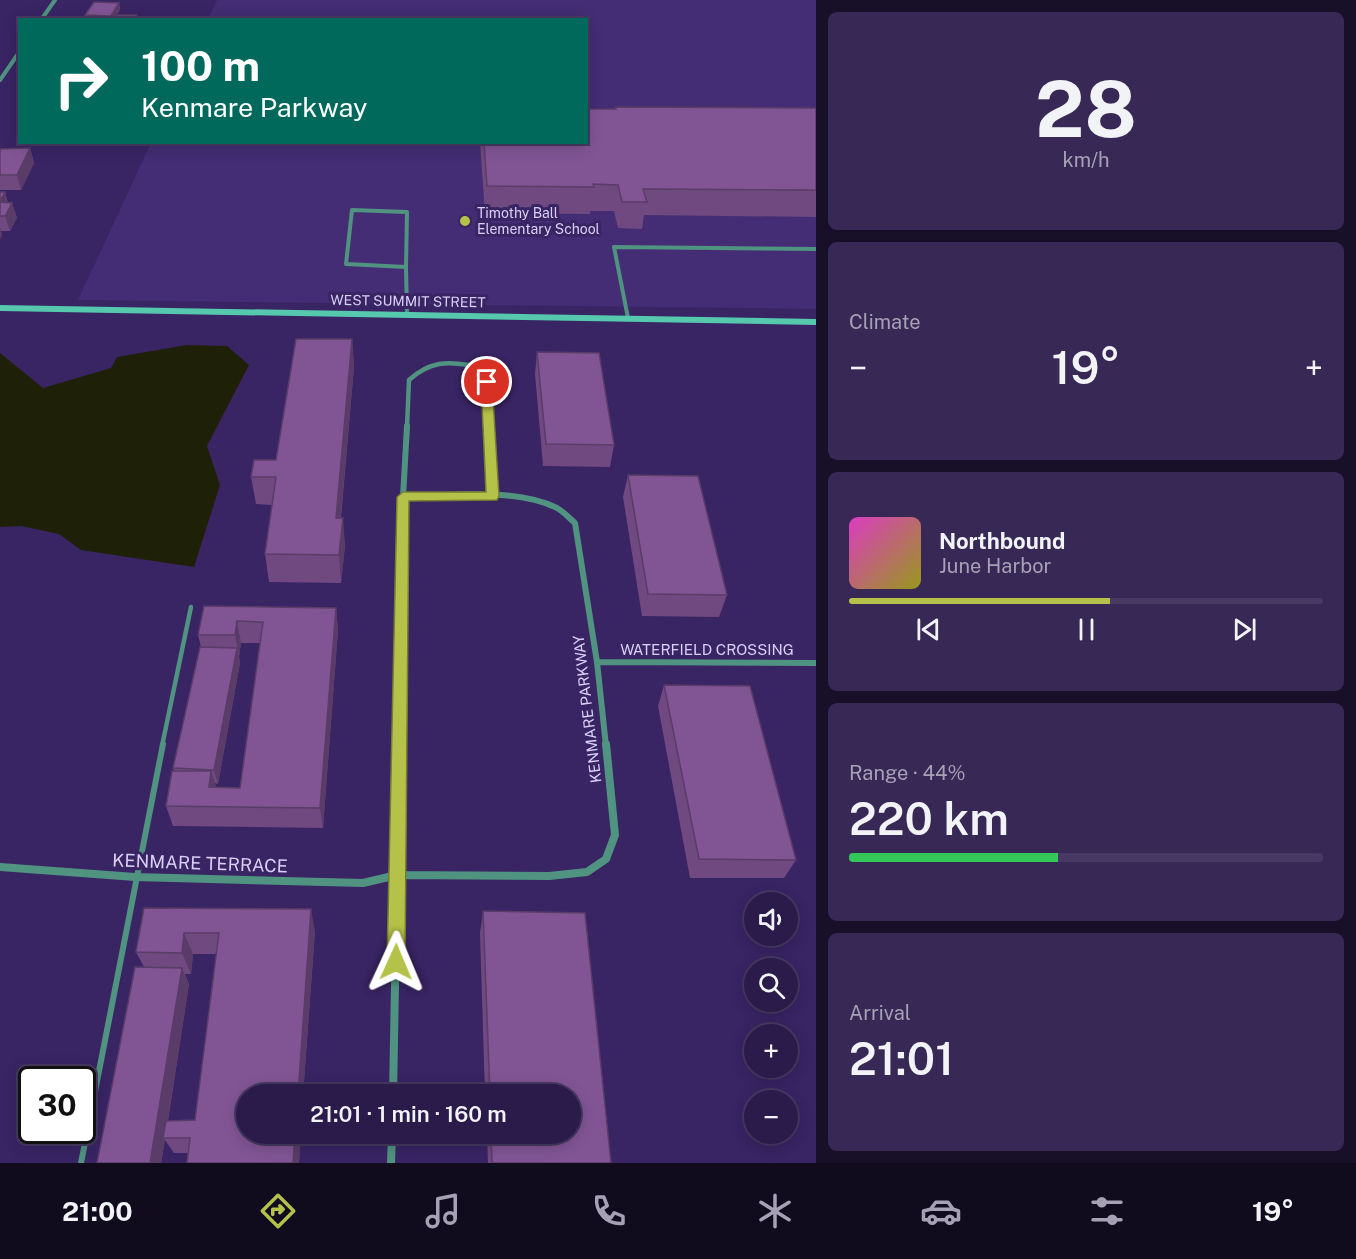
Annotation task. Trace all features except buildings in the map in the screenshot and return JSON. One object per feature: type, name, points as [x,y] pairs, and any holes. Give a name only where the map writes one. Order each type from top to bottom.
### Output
[{"type":"street","points":[[42,18],[55,0]]},
{"type":"street","points":[[0,80],[18,54]]},
{"type":"street","name":"WEST SUMMIT STREET","points":[[0,308],[816,322]]},
{"type":"street","points":[[393,1084],[399,874],[403,497],[409,381],[423,367],[447,361],[474,366],[487,382],[493,496]]},
{"type":"street","name":"KENMARE PARKWAY","points":[[399,874],[549,876],[587,872],[606,859],[615,835],[597,662],[575,523],[557,508],[534,500],[493,496],[403,497]]},
{"type":"street","name":"WATERFIELD CROSSING","points":[[597,662],[816,663]]},
{"type":"street","name":"KENMARE TERRACE","points":[[0,867],[135,878],[363,883],[399,874]]},
{"type":"street","points":[[391,1163],[392,1144]]},
{"type":"lane","points":[[406,267],[346,264],[352,210],[407,212],[407,314]]},
{"type":"lane","points":[[628,318],[614,247],[816,249]]},
{"type":"lane","points":[[81,1163],[135,878],[191,607]]},
{"type":"shaded area","name":"Timothy Ball Elementary School","points":[[217,0],[816,0],[816,309],[78,300],[151,144],[588,144],[588,18],[208,18]]},
{"type":"shaded area","points":[[187,345],[227,346],[249,365],[207,446],[220,485],[194,567],[81,550],[59,534],[21,526],[0,527],[0,353],[43,388],[111,368],[117,357]]},
{"type":"place","name":"Timothy Ball Elementary School","points":[[465,221]]},
{"type":"route","points":[[396,962],[403,497],[493,496],[487,382]]}]
